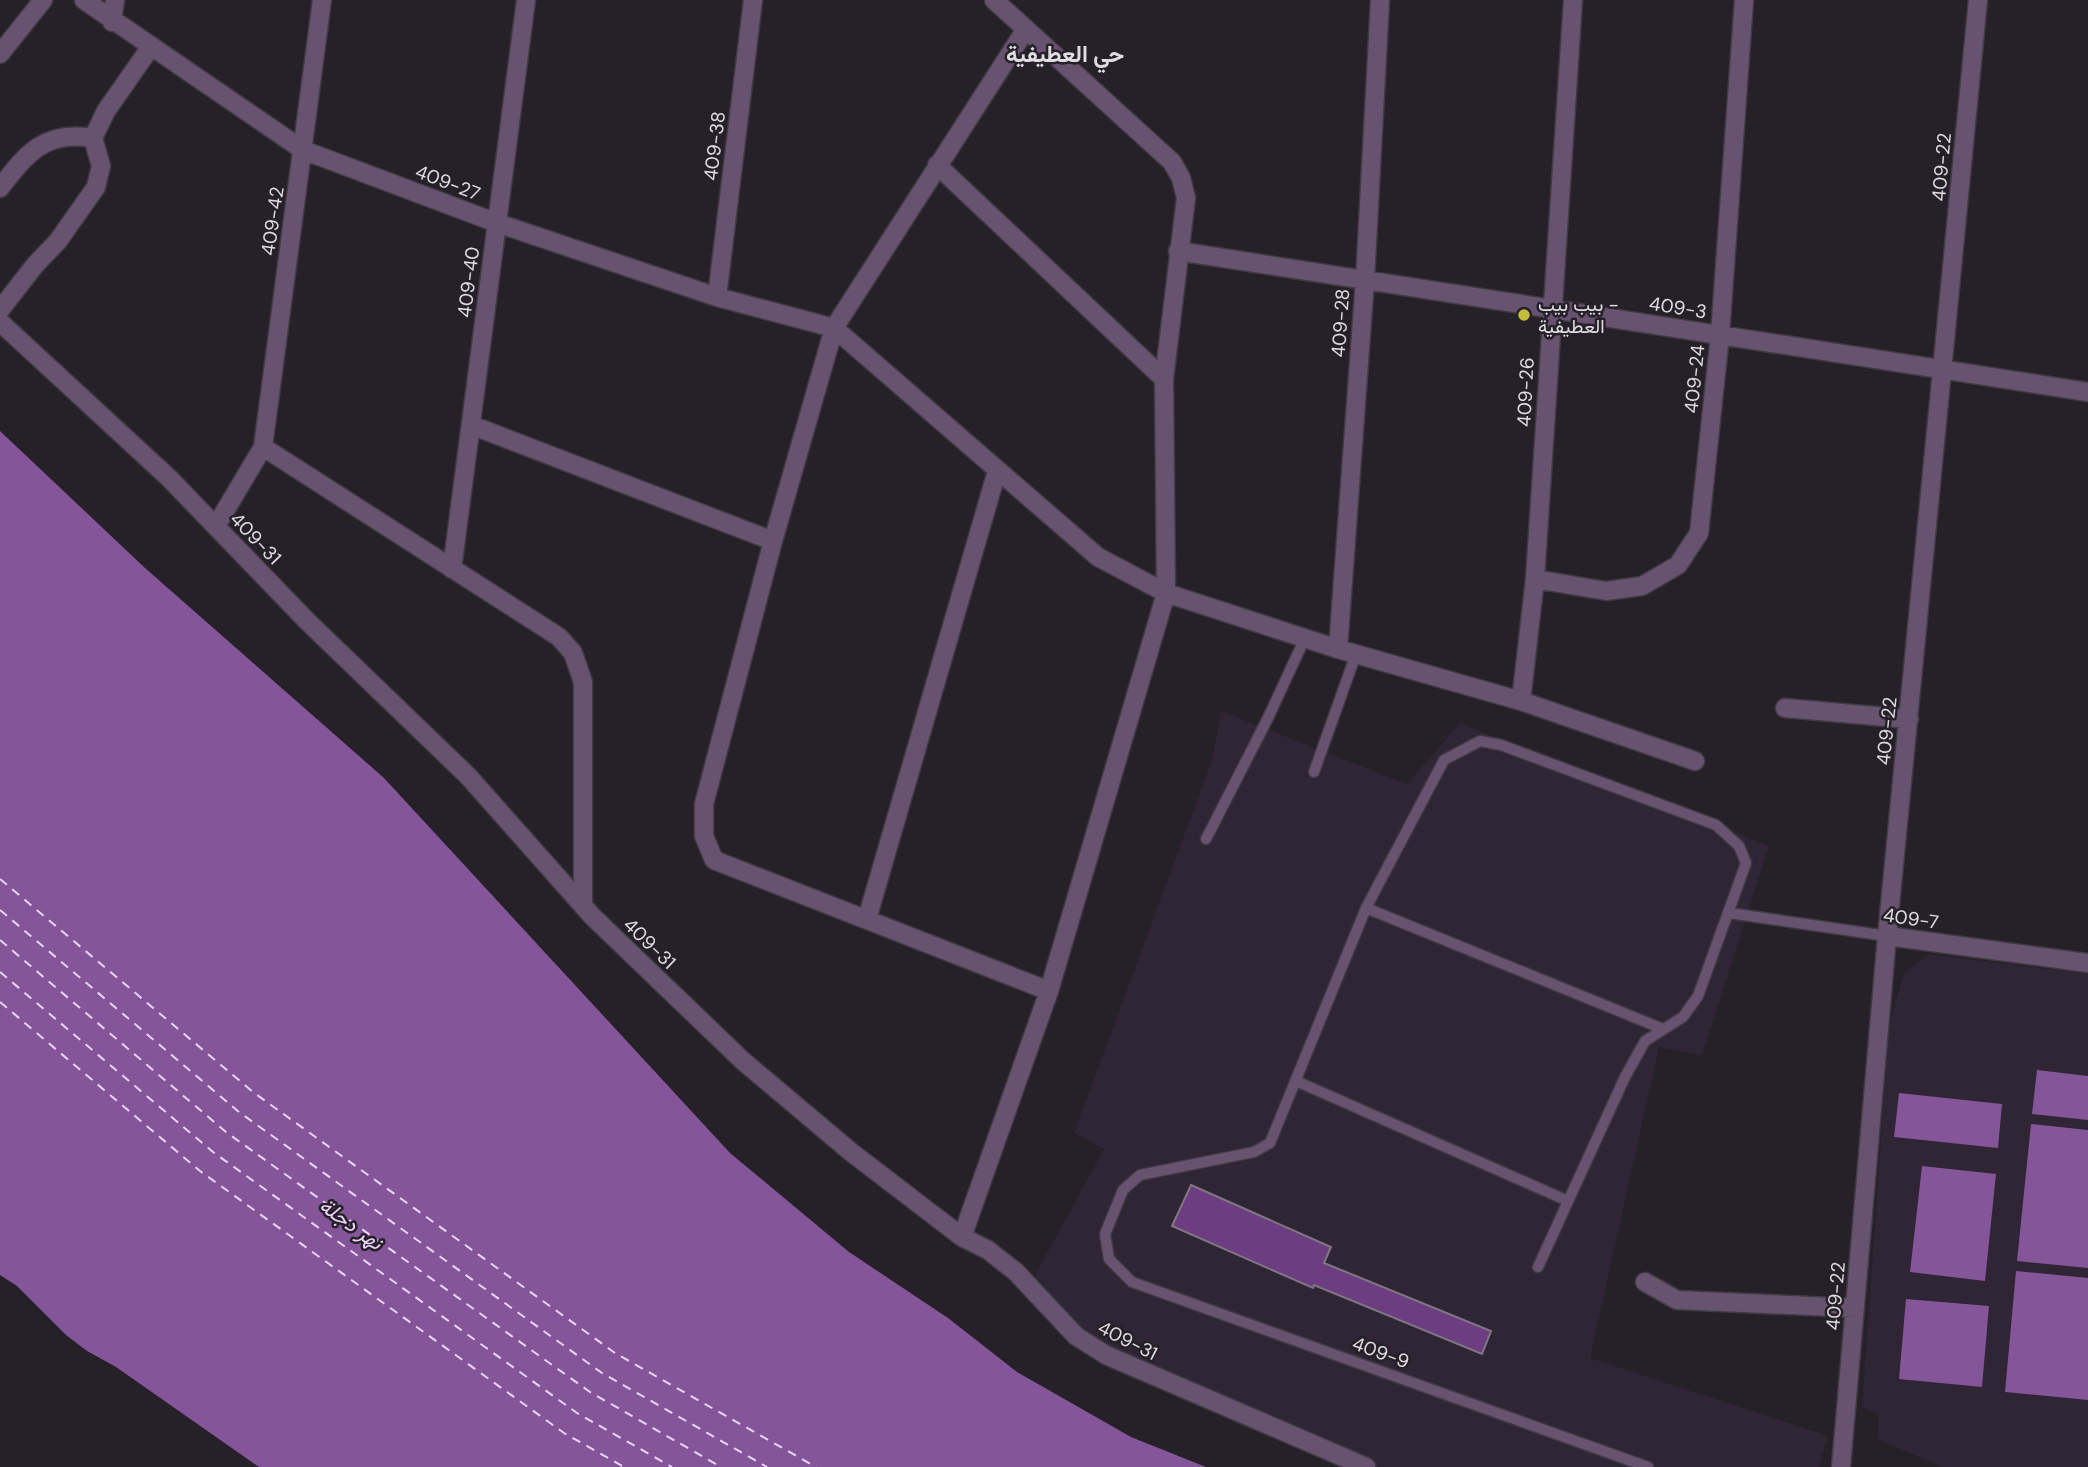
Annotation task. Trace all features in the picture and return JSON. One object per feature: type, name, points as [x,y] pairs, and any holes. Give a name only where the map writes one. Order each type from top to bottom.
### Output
[{"type":"street","points":[[0,54],[43,0]]},
{"type":"street","name":"409-27","points":[[84,0],[112,22],[303,150],[497,223],[717,297],[834,328]]},
{"type":"street","points":[[112,22],[115,0]]},
{"type":"street","name":"409-42","points":[[263,447],[322,0]]},
{"type":"street","name":"409-40","points":[[452,569],[526,0]]},
{"type":"street","name":"409-38","points":[[717,297],[753,0]]},
{"type":"street","points":[[962,1237],[1049,991],[1166,593],[1164,379],[1186,198],[1181,178],[1172,162],[994,0]]},
{"type":"street","name":"409-28","points":[[1338,649],[1365,280],[1380,0]]},
{"type":"street","name":"409-26","points":[[1521,701],[1535,579],[1550,309],[1573,0]]},
{"type":"street","name":"409-24","points":[[1535,579],[1606,591],[1642,586],[1678,565],[1699,533],[1720,335],[1745,0]]},
{"type":"street","name":"409-22","points":[[1841,1467],[1887,936],[1978,0]]},
{"type":"street","points":[[1026,29],[834,328],[773,541],[704,804],[704,836],[714,860],[1049,991]]},
{"type":"street","points":[[0,310],[35,265],[58,242],[96,187],[100,166],[93,138],[106,111],[150,48]]},
{"type":"street","points":[[0,188],[22,160],[47,140],[72,135],[93,138]]},
{"type":"street","points":[[937,165],[1164,379]]},
{"type":"street","name":"409-3","points":[[1178,251],[2088,392]]},
{"type":"street","name":"409-31","points":[[0,321],[169,478],[307,621],[468,776],[583,906],[743,1061],[851,1152],[962,1237],[988,1250],[1016,1272],[1076,1336],[1106,1355],[1366,1467]]},
{"type":"street","points":[[834,328],[1098,557],[1166,593],[1338,649],[1521,701],[1695,761]]},
{"type":"street","points":[[471,425],[773,541]]},
{"type":"street","points":[[216,527],[263,447],[559,637],[573,653],[583,682],[583,906]]},
{"type":"street","points":[[867,919],[997,471]]},
{"type":"street","points":[[1785,708],[1909,719]]},
{"type":"street","name":"409-7","points":[[1887,936],[2087,957]]},
{"type":"street","points":[[1645,1282],[1677,1300],[1855,1308]]},
{"type":"lane","points":[[1206,839],[1268,718],[1305,638]]},
{"type":"lane","points":[[1314,772],[1356,654]]},
{"type":"lane","points":[[1538,1267],[1625,1077],[1645,1041],[1683,1017],[1698,996],[1746,863],[1739,846],[1716,825],[1500,745],[1480,741],[1444,760],[1367,908],[1296,1081],[1568,1201]]},
{"type":"lane","points":[[1367,908],[1663,1028]]},
{"type":"lane","name":"409-7","points":[[1729,912],[1887,936]]},
{"type":"lane","name":"409-9","points":[[1296,1081],[1270,1143],[1254,1152],[1140,1175],[1123,1190],[1105,1234],[1110,1259],[1132,1282],[1648,1467]]},
{"type":"shaded area","points":[[1221,711],[1407,784],[1460,723],[1769,846],[1702,1056],[1659,1047],[1590,1358],[1828,1436],[1819,1467],[1358,1467],[1085,1337],[1035,1275],[1104,1149],[1074,1133],[1212,760]]},
{"type":"shaded area","points":[[1929,954],[2088,974],[2088,1467],[1943,1467],[1877,1439],[1879,1414],[1862,1408],[1889,1026],[1904,973]]},
{"type":"water","name":"نهر دجلة","points":[[0,431],[145,568],[384,778],[730,1153],[849,1252],[948,1318],[1017,1372],[1131,1437],[1206,1467],[259,1467],[66,1335],[17,1286],[0,1275]]},
{"type":"water","points":[[2037,1070],[2088,1076],[2088,1120],[2032,1114]]},
{"type":"water","points":[[1899,1093],[2002,1104],[1998,1148],[1894,1137]]},
{"type":"water","points":[[2031,1124],[2088,1130],[2088,1268],[2017,1261]]},
{"type":"water","points":[[1922,1166],[1996,1174],[1985,1281],[1910,1272]]},
{"type":"water","points":[[2016,1271],[2088,1278],[2088,1400],[2005,1392]]},
{"type":"water","points":[[1906,1299],[1989,1306],[1982,1387],[1899,1379]]},
{"type":"building","points":[[1191,1185],[1331,1247],[1324,1263],[1491,1331],[1482,1354],[1314,1285],[1313,1288],[1172,1226]]},
{"type":"ferry route","points":[[0,879],[253,1092],[615,1353],[816,1467]]},
{"type":"ferry route","points":[[0,910],[239,1112],[602,1373],[767,1467]]},
{"type":"ferry route","points":[[0,940],[226,1132],[590,1392],[721,1467]]},
{"type":"ferry route","points":[[0,972],[213,1152],[577,1413],[672,1467]]},
{"type":"ferry route","points":[[0,1002],[200,1171],[564,1433],[624,1467]]},
{"type":"place","name":"بيب بيب - العطيفية","points":[[1524,315]]},
{"type":"district","name":"حي العطيفية","points":[[1065,54]]}]
